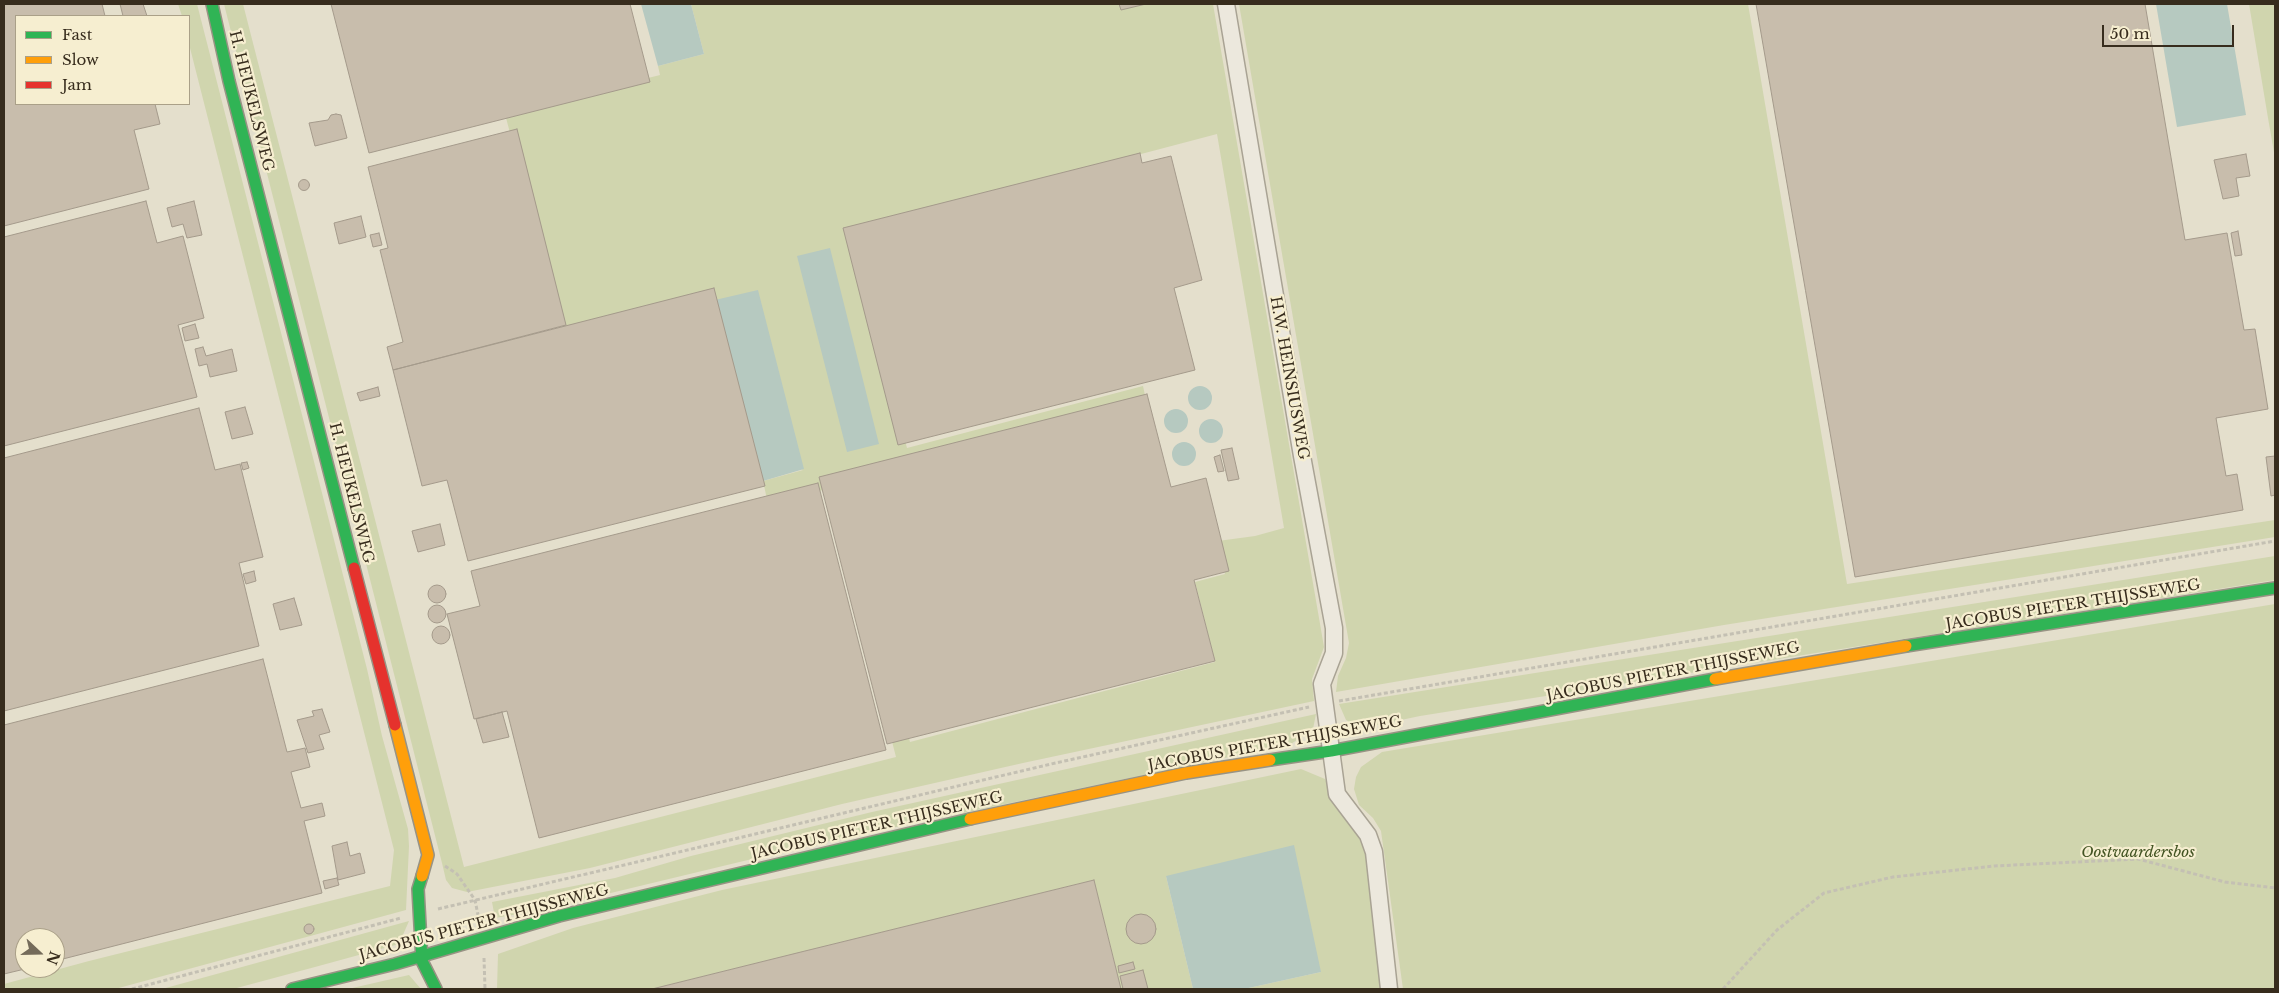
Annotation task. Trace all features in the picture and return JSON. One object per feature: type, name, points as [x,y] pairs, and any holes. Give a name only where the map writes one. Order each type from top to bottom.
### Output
[{"type":"street","name":"H. HEUKELSWEG","points":[[212,4],[229,81],[428,855]]},
{"type":"street","name":"H.W. HEINSIUSWEG","points":[[1226,4],[1302,456],[1334,628],[1334,653],[1322,684],[1336,794],[1368,835],[1374,852],[1389,989]]},
{"type":"street","name":"JACOBUS PIETER THIJSSEWEG","points":[[292,989],[559,916],[781,865],[930,827],[1186,773],[1331,751],[1794,664],[2275,588]]},
{"type":"street","points":[[428,855],[418,889],[422,960],[436,989]]},
{"type":"path","name":"JACOBUS PIETER THIJSSEWEG","points":[[132,989],[420,913],[1061,762],[1324,704],[2275,541]]},
{"type":"path","points":[[428,855],[457,874],[475,900],[482,938],[485,989]]},
{"type":"path","points":[[1723,989],[1777,930],[1824,893],[1893,877],[1994,866],[2138,859],[2225,882],[2275,888]]},
{"type":"green space","points":[[178,4],[197,4],[367,669],[382,736],[408,829],[406,910],[115,989],[4,989],[4,984],[26,978],[65,978],[65,967],[89,961],[390,886],[394,850],[190,48],[190,15],[182,15]]},
{"type":"green space","points":[[224,4],[243,4],[464,867],[896,757],[827,489],[768,504],[763,481],[803,470],[565,340],[505,114],[660,75],[658,66],[704,54],[691,4],[1213,4],[1324,647],[1312,679],[1314,701],[842,804],[590,868],[467,892],[452,888],[446,880]],"holes":[[[1217,134],[1284,528],[1255,536],[1218,541],[1225,574],[1195,582],[1215,662],[910,742],[841,481],[1146,400],[1143,386],[907,448],[849,231]]]},
{"type":"green space","points":[[1239,4],[1748,4],[1847,584],[2275,520],[2275,537],[1724,625],[1336,692],[1338,676],[1346,658],[1349,643]]},
{"type":"green space","points":[[2249,4],[2275,4],[2275,158],[2268,118]]},
{"type":"green space","points":[[2275,556],[2275,580],[1420,716],[1368,727],[1354,725],[1346,720],[1339,704]]},
{"type":"green space","name":"Oostvaardersbos","points":[[2275,604],[2275,989],[1403,989],[1381,831],[1373,818],[1359,805],[1354,789],[1356,777],[1361,767],[1382,752]]},
{"type":"green space","points":[[1316,714],[1313,729],[1291,744],[806,846],[536,911],[495,918],[492,902],[615,878],[691,856],[872,812]]},
{"type":"green space","points":[[1301,769],[1325,779],[1341,812],[1364,840],[1380,927],[1385,989],[1244,989],[1321,972],[1166,876],[1193,989],[1121,989],[1094,880],[652,989],[497,989],[498,954],[573,928],[722,890]]},
{"type":"green space","points":[[409,921],[399,944],[233,989],[162,989]]},
{"type":"green space","points":[[409,975],[421,989],[348,989]]},
{"type":"shaded area","points":[[641,4],[691,4],[704,54],[658,66]]},
{"type":"shaded area","points":[[2156,4],[2227,4],[2246,115],[2177,127]]},
{"type":"shaded area","points":[[830,248],[879,444],[847,452],[797,256]]},
{"type":"shaded area","points":[[758,290],[804,469],[763,481],[715,300]]},
{"type":"shaded area","points":[[1200,386],[1209,389],[1212,398],[1209,407],[1200,410],[1191,407],[1188,398],[1191,389]]},
{"type":"shaded area","points":[[1176,409],[1185,412],[1188,421],[1185,430],[1176,433],[1167,430],[1164,421],[1167,412]]},
{"type":"shaded area","points":[[1211,419],[1220,422],[1223,431],[1220,440],[1211,443],[1202,440],[1199,431],[1202,422]]},
{"type":"shaded area","points":[[1184,442],[1193,445],[1196,454],[1193,463],[1184,466],[1175,463],[1172,454],[1175,445]]},
{"type":"shaded area","points":[[1294,845],[1321,972],[1244,989],[1193,989],[1166,876]]},
{"type":"building","points":[[4,4],[102,4],[105,15],[15,15],[15,105],[155,105],[160,124],[134,130],[149,189],[4,226]]},
{"type":"building","points":[[120,4],[143,4],[147,15],[123,15]]},
{"type":"building","points":[[331,4],[630,4],[650,82],[369,153]]},
{"type":"building","points":[[1119,4],[1146,4],[1121,10]]},
{"type":"building","points":[[1756,4],[2145,4],[2185,240],[2227,233],[2244,330],[2255,329],[2268,409],[2216,418],[2226,476],[2237,474],[2243,510],[1855,577]]},
{"type":"building","points":[[331,115],[341,115],[347,138],[315,146],[309,123],[328,120]]},
{"type":"building","points":[[517,129],[566,325],[393,370],[387,347],[403,342],[380,250],[388,248],[368,167]]},
{"type":"building","points":[[1140,153],[1142,163],[1171,156],[1202,280],[1174,288],[1195,370],[898,445],[843,228]]},
{"type":"building","points":[[2246,154],[2250,176],[2236,178],[2239,196],[2223,199],[2214,160]]},
{"type":"building","points":[[304,179],[310,185],[304,191],[298,185]]},
{"type":"building","points":[[146,201],[157,243],[183,236],[204,318],[178,325],[197,397],[4,446],[4,237]]},
{"type":"building","points":[[194,201],[202,235],[187,238],[183,224],[172,227],[167,208]]},
{"type":"building","points":[[361,216],[366,237],[339,244],[334,223]]},
{"type":"building","points":[[2238,231],[2242,255],[2235,256],[2231,233]]},
{"type":"building","points":[[379,233],[382,245],[373,247],[370,235]]},
{"type":"building","points":[[714,288],[765,486],[468,561],[447,480],[422,486],[393,370]]},
{"type":"building","points":[[195,324],[199,338],[185,341],[182,328]]},
{"type":"building","points":[[203,347],[206,356],[232,349],[237,371],[210,377],[207,364],[199,366],[195,349]]},
{"type":"building","points":[[378,387],[380,396],[360,401],[357,393]]},
{"type":"building","points":[[1147,394],[1171,487],[1206,478],[1229,571],[1194,580],[1215,661],[887,744],[819,477]]},
{"type":"building","points":[[245,407],[253,434],[232,439],[225,412]]},
{"type":"building","points":[[199,408],[215,470],[240,464],[263,557],[239,563],[259,646],[4,711],[4,458]]},
{"type":"building","points":[[1232,448],[1239,479],[1228,481],[1221,450]]},
{"type":"building","points":[[1220,455],[1224,471],[1218,472],[1214,457]]},
{"type":"building","points":[[2275,456],[2275,495],[2271,496],[2266,457]]},
{"type":"building","points":[[247,462],[249,468],[243,470],[241,463]]},
{"type":"building","points":[[818,483],[886,750],[539,838],[507,711],[474,719],[447,614],[480,606],[471,571]]},
{"type":"building","points":[[440,524],[445,545],[418,552],[412,531]]},
{"type":"building","points":[[254,571],[256,581],[246,584],[243,574]]},
{"type":"building","points":[[437,585],[443,588],[446,594],[443,600],[437,603],[431,600],[428,594],[431,588]]},
{"type":"building","points":[[294,598],[302,625],[280,630],[273,604]]},
{"type":"building","points":[[437,605],[443,608],[446,614],[443,620],[437,623],[431,620],[428,614],[431,608]]},
{"type":"building","points":[[441,626],[447,629],[450,635],[447,641],[441,644],[435,641],[432,635],[435,629]]},
{"type":"building","points":[[263,659],[287,752],[305,748],[310,767],[291,772],[301,808],[322,803],[325,816],[304,821],[322,893],[65,958],[65,928],[15,928],[15,971],[4,974],[4,725]]},
{"type":"building","points":[[322,709],[330,732],[319,735],[324,749],[308,753],[297,720],[314,716],[312,711]]},
{"type":"building","points":[[502,712],[509,737],[483,743],[476,719]]},
{"type":"building","points":[[347,842],[350,856],[360,853],[365,873],[338,880],[332,846]]},
{"type":"building","points":[[337,878],[339,885],[325,889],[323,881]]},
{"type":"building","points":[[1094,880],[1121,989],[652,989],[805,951]]},
{"type":"building","points":[[1141,914],[1152,918],[1156,929],[1152,940],[1141,944],[1130,940],[1126,929],[1130,918]]},
{"type":"building","points":[[309,924],[314,929],[309,934],[304,929]]},
{"type":"building","points":[[1133,962],[1135,969],[1119,973],[1118,966]]},
{"type":"building","points":[[1143,970],[1148,989],[1123,989],[1120,976]]},
{"type":"traffic: fast","points":[[212,4],[229,81],[354,568]]},
{"type":"traffic: fast","points":[[1906,646],[2275,588]]},
{"type":"traffic: fast","points":[[1270,760],[1331,751],[1715,679]]},
{"type":"traffic: fast","points":[[292,989],[395,964],[559,916],[970,819]]},
{"type":"traffic: fast","points":[[422,876],[418,889],[422,961],[436,989]]},
{"type":"traffic: slow","points":[[1715,679],[1906,646]]},
{"type":"traffic: slow","points":[[395,725],[428,855],[422,876]]},
{"type":"traffic: slow","points":[[970,819],[1186,773],[1270,760]]},
{"type":"traffic: jam","points":[[354,568],[395,725]]}]
